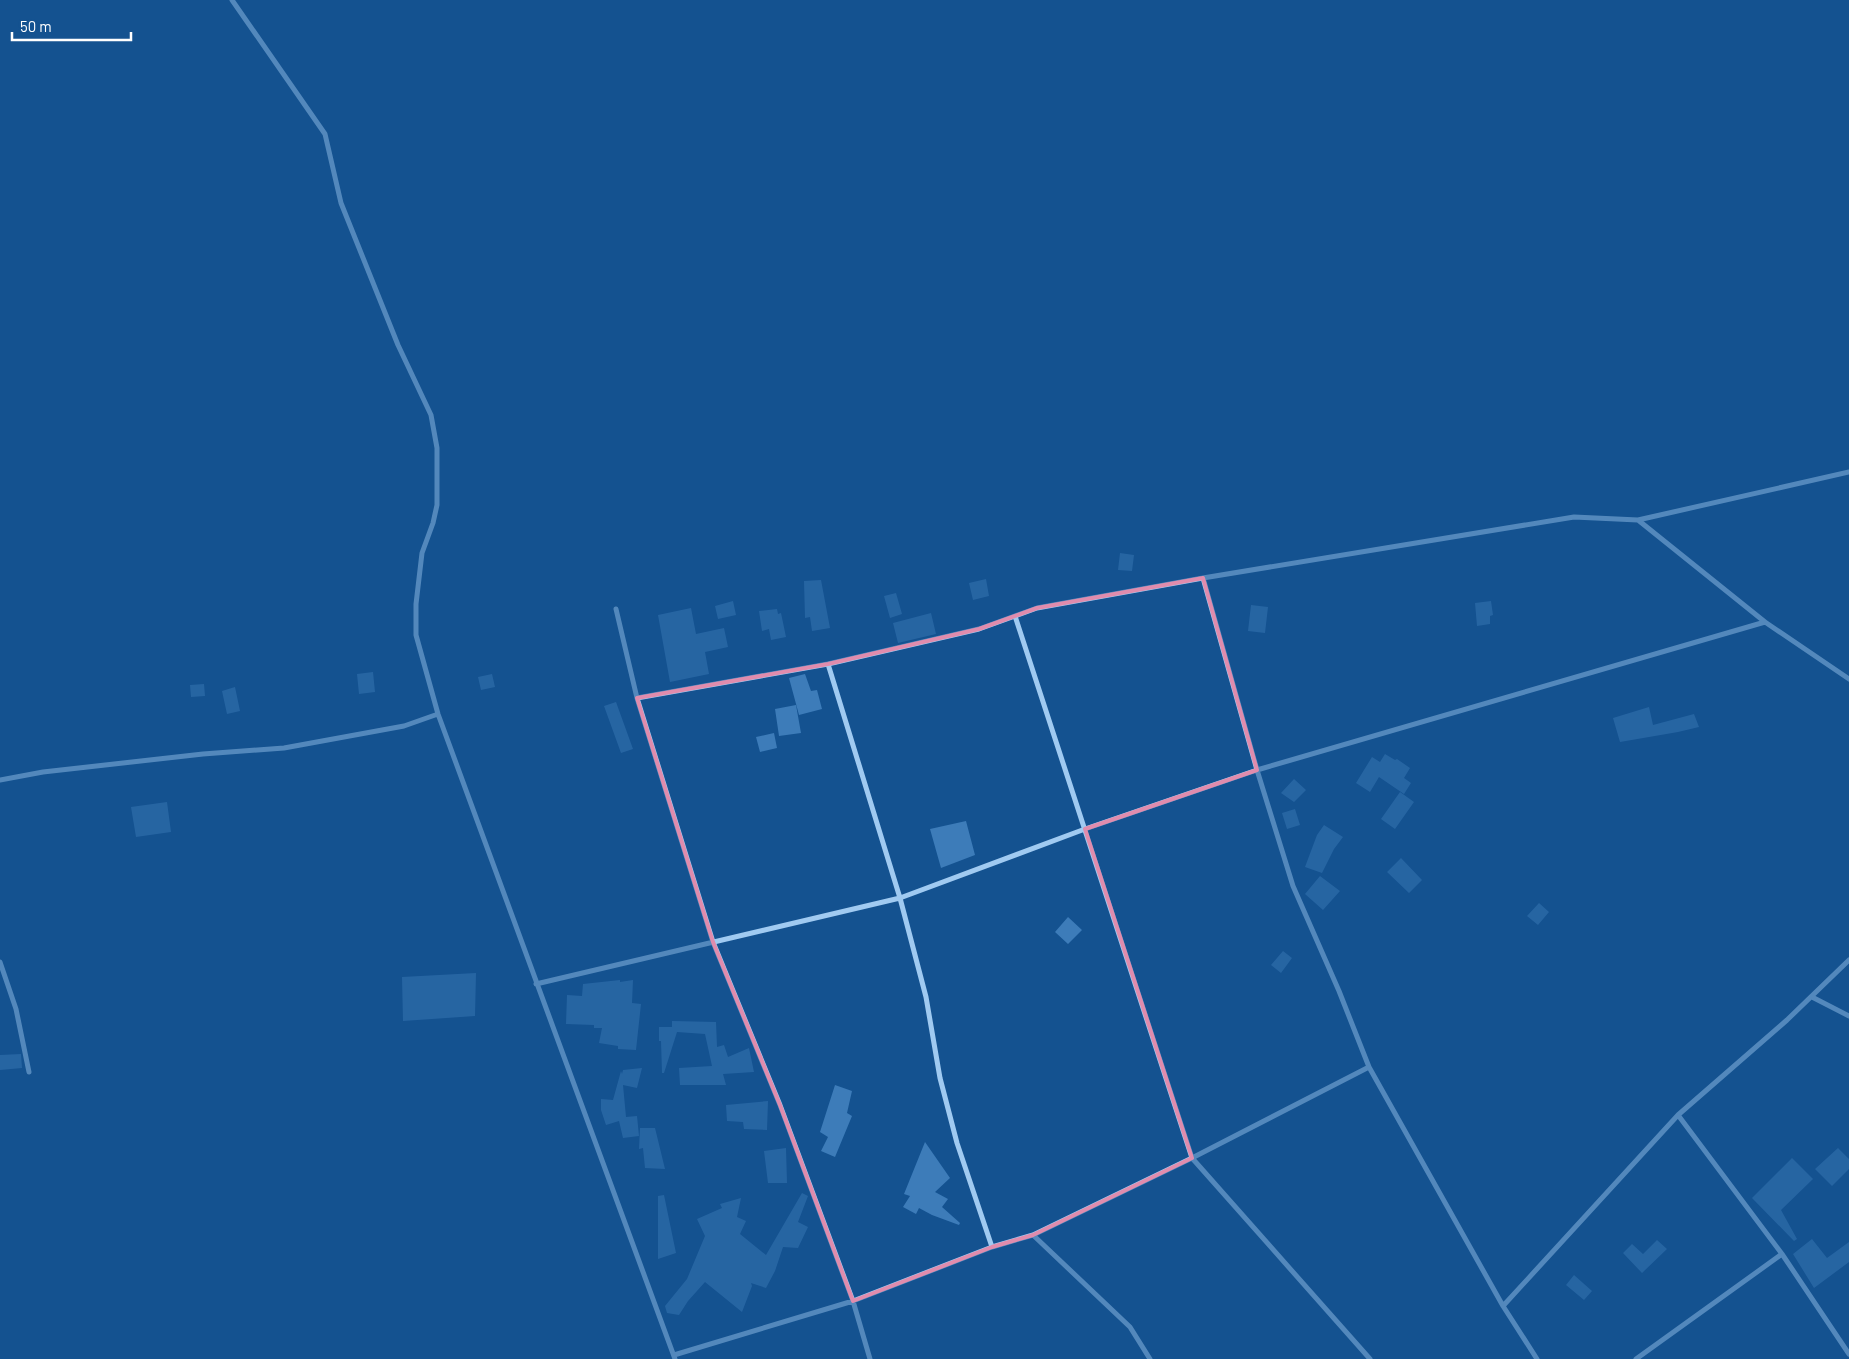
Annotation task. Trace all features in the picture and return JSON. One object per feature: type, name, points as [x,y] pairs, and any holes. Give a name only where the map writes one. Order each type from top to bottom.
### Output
[{"type":"street","points":[[232,0],[324,134],[341,203],[398,345],[431,414],[437,448],[437,505],[433,523],[422,553],[416,604],[416,635],[438,714],[674,1357],[853,1301],[992,1247],[1033,1235],[1192,1158],[1369,1067]]},
{"type":"street","points":[[637,698],[828,664],[978,629],[1037,608],[1203,578],[1574,517],[1638,520],[1849,472]]},
{"type":"street","points":[[1638,520],[1765,622],[1849,679]]},
{"type":"street","points":[[1203,578],[1257,770],[1293,886],[1339,991],[1369,1067],[1503,1306],[1537,1359]]},
{"type":"street","points":[[616,609],[637,698],[712,942],[780,1104],[853,1301],[870,1359]]},
{"type":"street","points":[[1015,616],[1192,1158],[1370,1359]]},
{"type":"street","points":[[536,984],[900,898],[1085,829],[1257,770],[1765,622]]},
{"type":"street","points":[[828,664],[900,898],[926,997],[940,1078],[957,1143],[992,1247]]},
{"type":"street","points":[[0,780],[43,772],[203,754],[284,748],[404,726],[438,714]]},
{"type":"street","points":[[1503,1306],[1678,1115],[1812,997],[1849,960]]},
{"type":"street","points":[[0,962],[16,1009],[29,1072]]},
{"type":"street","points":[[1812,997],[1849,1016]]},
{"type":"street","points":[[1678,1115],[1782,1254],[1849,1354]]},
{"type":"street","points":[[1033,1235],[1130,1327],[1150,1359]]},
{"type":"street","points":[[1636,1359],[1782,1254]]},
{"type":"highlighted area","points":[[1203,578],[1257,770],[1085,829],[1192,1158],[1033,1235],[992,1247],[853,1301],[780,1105],[713,942],[637,698],[828,664],[979,629],[1037,608]]},
{"type":"building","points":[[1120,553],[1134,555],[1132,571],[1118,570]]},
{"type":"building","points":[[986,579],[989,596],[973,600],[969,583]]},
{"type":"building","points":[[821,580],[830,628],[812,631],[810,617],[805,618],[804,581]]},
{"type":"building","points":[[896,593],[902,614],[890,618],[884,596]]},
{"type":"building","points":[[733,601],[736,615],[718,619],[715,606]]},
{"type":"building","points":[[1491,601],[1493,615],[1490,616],[1490,624],[1477,626],[1475,603]]},
{"type":"building","points":[[1251,605],[1268,607],[1265,633],[1248,631]]},
{"type":"building","points":[[691,608],[696,634],[724,628],[728,647],[705,652],[709,674],[670,682],[658,615]]},
{"type":"building","points":[[777,609],[778,614],[781,613],[786,637],[771,640],[769,629],[762,631],[759,611]]},
{"type":"building","points":[[931,613],[936,634],[898,643],[893,623]]},
{"type":"building","points":[[373,672],[375,692],[359,694],[357,674]]},
{"type":"building","points":[[492,674],[495,687],[481,690],[478,677]]},
{"type":"building","points":[[805,674],[811,691],[817,690],[822,709],[799,715],[789,678]]},
{"type":"building","points":[[204,684],[205,696],[191,697],[190,685]]},
{"type":"building","points":[[235,687],[240,711],[227,714],[222,691]]},
{"type":"building","points":[[616,702],[633,749],[621,753],[604,706]]},
{"type":"building","points":[[796,705],[801,733],[779,736],[775,709]]},
{"type":"building","points":[[1649,707],[1653,725],[1694,714],[1699,727],[1620,742],[1613,718]]},
{"type":"building","points":[[774,733],[777,748],[760,752],[756,737]]},
{"type":"building","points":[[1385,754],[1395,760],[1397,759],[1410,768],[1404,778],[1411,783],[1404,794],[1379,777],[1370,792],[1356,783],[1372,757],[1380,762]]},
{"type":"building","points":[[1294,779],[1306,790],[1294,802],[1281,793]]},
{"type":"building","points":[[1400,792],[1414,802],[1395,829],[1381,819]]},
{"type":"building","points":[[167,802],[171,832],[136,837],[131,807]]},
{"type":"building","points":[[1295,809],[1300,825],[1287,829],[1282,813]]},
{"type":"building","points":[[966,821],[975,855],[941,868],[930,829]]},
{"type":"building","points":[[1324,825],[1343,837],[1334,849],[1322,873],[1305,867],[1317,835]]},
{"type":"building","points":[[1401,858],[1422,880],[1409,893],[1387,872]]},
{"type":"building","points":[[1320,876],[1340,891],[1323,910],[1305,894]]},
{"type":"building","points":[[1539,903],[1549,912],[1538,925],[1527,916]]},
{"type":"building","points":[[1068,917],[1082,930],[1068,944],[1055,932]]},
{"type":"building","points":[[1283,951],[1292,958],[1281,973],[1271,965]]},
{"type":"building","points":[[476,973],[475,1016],[403,1021],[402,977]]},
{"type":"building","points":[[620,980],[620,982],[633,980],[632,1003],[641,1004],[636,1050],[618,1049],[618,1046],[599,1043],[602,1028],[594,1028],[594,1025],[566,1024],[567,995],[582,996],[583,984]]},
{"type":"building","points":[[672,1021],[716,1022],[717,1047],[724,1045],[728,1057],[749,1048],[754,1072],[723,1074],[726,1085],[680,1085],[679,1068],[712,1066],[705,1034],[677,1032],[664,1073],[662,1073],[659,1027],[672,1027]]},
{"type":"building","points":[[21,1054],[22,1068],[0,1070],[0,1055]]},
{"type":"building","points":[[642,1068],[637,1088],[623,1085],[626,1117],[637,1116],[639,1136],[623,1138],[619,1121],[606,1125],[601,1110],[601,1099],[613,1100],[621,1071],[622,1074],[623,1070]]},
{"type":"building","points":[[835,1085],[852,1091],[847,1113],[852,1116],[835,1157],[821,1151],[828,1137],[820,1132]]},
{"type":"building","points":[[768,1101],[767,1130],[744,1129],[743,1122],[727,1121],[726,1105]]},
{"type":"building","points":[[640,1128],[655,1128],[665,1169],[645,1168],[643,1148],[639,1149]]},
{"type":"building","points":[[925,1142],[950,1178],[935,1192],[948,1199],[942,1207],[960,1223],[959,1225],[919,1208],[916,1214],[903,1207],[910,1196],[904,1194]]},
{"type":"building","points":[[786,1148],[787,1183],[768,1183],[764,1151]]},
{"type":"building","points":[[1838,1148],[1849,1159],[1849,1169],[1832,1186],[1815,1169]]},
{"type":"building","points":[[1792,1158],[1813,1179],[1781,1210],[1797,1239],[1794,1241],[1752,1198]]},
{"type":"building","points":[[802,1193],[808,1196],[798,1222],[808,1227],[798,1248],[783,1247],[775,1271],[766,1288],[751,1283],[752,1286],[742,1312],[705,1282],[688,1301],[679,1315],[667,1313],[665,1306],[687,1279],[705,1236],[697,1219],[722,1208],[720,1204],[741,1198],[737,1217],[746,1221],[740,1234],[766,1255]]},
{"type":"building","points":[[664,1195],[676,1253],[658,1259],[658,1196]]},
{"type":"building","points":[[1812,1239],[1827,1258],[1849,1242],[1849,1262],[1814,1288],[1793,1254]]},
{"type":"building","points":[[1657,1240],[1667,1249],[1642,1273],[1623,1253],[1632,1244],[1643,1254]]},
{"type":"building","points":[[1574,1275],[1592,1291],[1584,1300],[1566,1285]]}]
